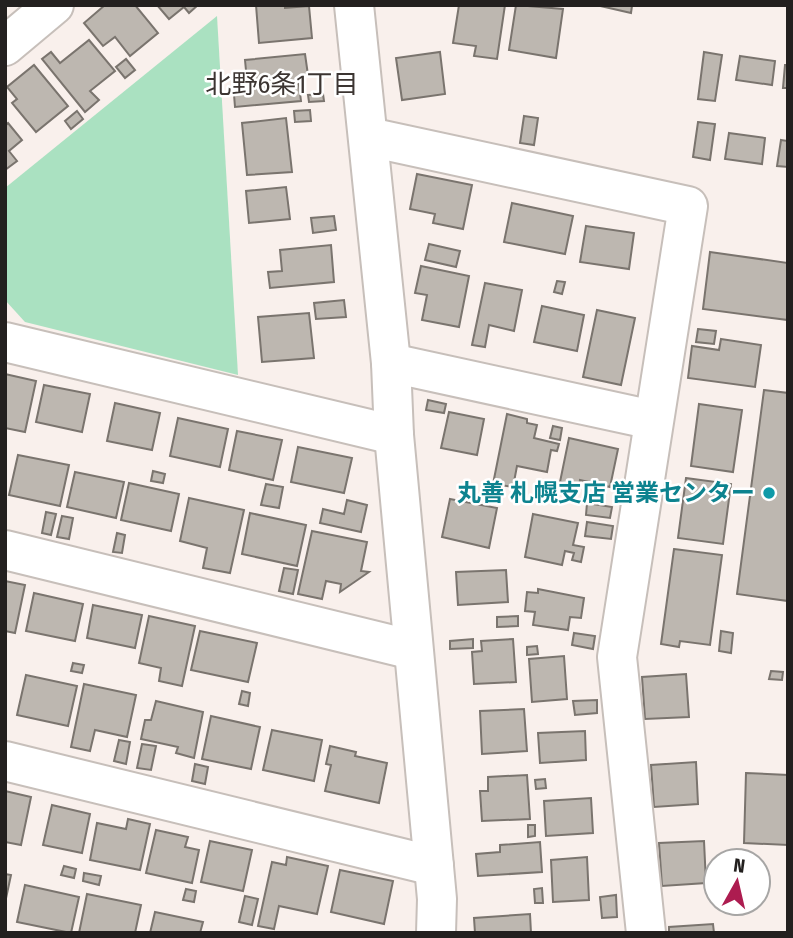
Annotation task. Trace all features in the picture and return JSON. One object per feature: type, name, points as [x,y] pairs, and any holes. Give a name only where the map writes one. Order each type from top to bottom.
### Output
[{"type":"street","points":[[5,46],[54,5]]},
{"type":"street","points":[[354,5],[391,363],[394,435],[437,899],[436,933]]},
{"type":"street","points":[[369,137],[688,206],[617,657],[646,933]]},
{"type":"street","points":[[5,342],[394,435]]},
{"type":"street","points":[[391,363],[653,420]]},
{"type":"street","points":[[5,550],[413,650]]},
{"type":"street","points":[[5,761],[434,866]]},
{"type":"green space","points":[[217,16],[238,375],[25,322],[5,300],[5,188]]},
{"type":"building","points":[[105,5],[135,5],[158,33],[130,56],[115,37],[103,46],[84,23]]},
{"type":"building","points":[[157,5],[198,5],[189,13],[184,7],[169,19]]},
{"type":"building","points":[[256,5],[285,5],[285,8],[309,6],[312,38],[259,43]]},
{"type":"building","points":[[459,5],[505,5],[497,59],[474,56],[476,46],[453,43]]},
{"type":"building","points":[[516,5],[563,9],[556,58],[509,50]]},
{"type":"building","points":[[596,5],[628,5],[632,6],[631,13]]},
{"type":"building","points":[[89,40],[115,71],[90,91],[99,100],[85,112],[42,59],[51,52],[60,63]]},
{"type":"building","points":[[440,52],[445,94],[402,100],[396,58]]},
{"type":"building","points":[[704,52],[722,55],[715,101],[698,99]]},
{"type":"building","points":[[305,54],[308,75],[298,77],[301,101],[235,107],[233,82],[247,81],[245,60]]},
{"type":"building","points":[[740,56],[775,61],[772,85],[736,80]]},
{"type":"building","points":[[126,59],[135,70],[125,78],[116,67]]},
{"type":"building","points":[[34,65],[68,106],[36,132],[12,103],[17,99],[7,87]]},
{"type":"building","points":[[785,65],[788,65],[788,88],[783,88]]},
{"type":"building","points":[[323,94],[324,101],[309,102],[308,95]]},
{"type":"building","points":[[310,110],[311,121],[295,122],[294,111]]},
{"type":"building","points":[[77,111],[83,119],[71,129],[65,121]]},
{"type":"building","points":[[524,116],[538,118],[534,145],[520,143]]},
{"type":"building","points":[[286,118],[292,172],[247,175],[242,123]]},
{"type":"building","points":[[698,122],[715,124],[710,160],[693,157]]},
{"type":"building","points":[[8,123],[22,140],[9,151],[17,161],[5,170],[5,126]]},
{"type":"building","points":[[729,133],[765,138],[762,164],[725,159]]},
{"type":"building","points":[[781,140],[788,141],[788,167],[777,166]]},
{"type":"building","points":[[417,174],[472,185],[463,229],[433,223],[435,214],[410,209]]},
{"type":"building","points":[[286,187],[290,219],[249,223],[246,191]]},
{"type":"building","points":[[512,203],[573,216],[565,254],[504,242]]},
{"type":"building","points":[[334,216],[336,230],[313,233],[311,218]]},
{"type":"building","points":[[586,226],[634,233],[629,269],[580,262]]},
{"type":"building","points":[[429,244],[460,251],[456,267],[425,260]]},
{"type":"building","points":[[331,245],[334,282],[270,288],[268,272],[282,271],[280,250]]},
{"type":"building","points":[[710,252],[788,263],[788,320],[703,309]]},
{"type":"building","points":[[421,266],[469,276],[459,327],[422,320],[427,295],[415,293]]},
{"type":"building","points":[[557,281],[565,282],[562,294],[554,292]]},
{"type":"building","points":[[485,283],[522,290],[514,331],[489,325],[485,347],[472,345]]},
{"type":"building","points":[[344,300],[346,317],[316,319],[314,303]]},
{"type":"building","points":[[542,306],[584,315],[577,351],[534,342]]},
{"type":"building","points":[[597,310],[635,318],[621,385],[583,377]]},
{"type":"building","points":[[309,313],[314,358],[262,362],[258,317]]},
{"type":"building","points":[[698,329],[716,331],[714,344],[696,342]]},
{"type":"building","points":[[721,339],[761,345],[755,387],[688,378],[692,346],[719,350]]},
{"type":"building","points":[[5,374],[36,381],[25,432],[5,428]]},
{"type":"building","points":[[44,385],[90,394],[82,432],[36,422]]},
{"type":"building","name":"丸善 札幌支店 営業センター","points":[[764,390],[788,393],[788,601],[737,594]]},
{"type":"building","points":[[428,400],[446,404],[444,413],[426,410]]},
{"type":"building","points":[[115,403],[160,413],[152,450],[107,441]]},
{"type":"building","points":[[699,404],[742,410],[733,472],[691,466]]},
{"type":"building","points":[[449,412],[484,419],[477,455],[441,448]]},
{"type":"building","points":[[507,414],[527,419],[527,423],[537,425],[534,438],[559,444],[557,451],[551,450],[547,472],[517,466],[513,487],[493,484]]},
{"type":"building","points":[[178,418],[228,429],[220,467],[170,456]]},
{"type":"building","points":[[553,426],[562,428],[560,440],[550,438]]},
{"type":"building","points":[[237,431],[282,440],[273,480],[229,470]]},
{"type":"building","points":[[569,438],[618,449],[610,487],[580,480],[579,486],[560,482]]},
{"type":"building","points":[[298,447],[352,458],[344,493],[291,482]]},
{"type":"building","points":[[18,455],[69,465],[60,506],[9,495]]},
{"type":"building","points":[[153,471],[165,474],[163,483],[151,481]]},
{"type":"building","points":[[75,472],[124,482],[116,518],[67,507]]},
{"type":"building","points":[[686,478],[731,484],[723,544],[678,538]]},
{"type":"building","points":[[129,483],[179,494],[171,531],[121,520]]},
{"type":"building","points":[[266,484],[283,487],[279,508],[261,505]]},
{"type":"building","points":[[189,498],[244,510],[230,573],[203,568],[207,548],[180,541]]},
{"type":"building","points":[[450,499],[497,508],[489,548],[442,537]]},
{"type":"building","points":[[347,500],[367,505],[361,532],[320,523],[323,509],[344,514]]},
{"type":"building","points":[[587,503],[612,507],[610,518],[586,515]]},
{"type":"building","points":[[46,512],[56,514],[51,535],[42,533]]},
{"type":"building","points":[[250,513],[306,525],[297,566],[242,554]]},
{"type":"building","points":[[533,514],[578,523],[573,545],[584,547],[581,562],[572,560],[574,553],[565,551],[562,565],[525,557]]},
{"type":"building","points":[[62,516],[73,518],[69,539],[57,537]]},
{"type":"building","points":[[587,522],[613,526],[611,539],[585,536]]},
{"type":"building","points":[[312,531],[367,542],[361,571],[369,572],[340,592],[341,584],[326,581],[322,599],[298,594]]},
{"type":"building","points":[[117,533],[125,535],[122,553],[113,552]]},
{"type":"building","points":[[674,549],[722,555],[710,645],[680,641],[679,647],[661,644]]},
{"type":"building","points":[[284,568],[298,570],[293,594],[279,591]]},
{"type":"building","points":[[506,570],[508,602],[458,605],[456,572]]},
{"type":"building","points":[[5,581],[25,585],[15,633],[5,631]]},
{"type":"building","points":[[538,589],[584,598],[581,618],[570,617],[568,630],[533,625],[535,612],[525,611],[527,592],[538,593]]},
{"type":"building","points":[[34,593],[83,604],[75,641],[26,631]]},
{"type":"building","points":[[93,605],[142,615],[135,648],[87,638]]},
{"type":"building","points":[[149,616],[195,626],[182,686],[159,681],[161,668],[139,663]]},
{"type":"building","points":[[518,616],[518,626],[497,627],[497,617]]},
{"type":"building","points":[[200,631],[257,643],[248,682],[191,670]]},
{"type":"building","points":[[721,631],[733,633],[731,653],[719,651]]},
{"type":"building","points":[[574,633],[595,636],[593,649],[572,645]]},
{"type":"building","points":[[473,639],[473,648],[450,649],[450,641]]},
{"type":"building","points":[[513,639],[516,682],[474,684],[472,652],[482,651],[481,641]]},
{"type":"building","points":[[537,646],[538,654],[527,655],[527,647]]},
{"type":"building","points":[[564,656],[567,699],[532,702],[529,659]]},
{"type":"building","points":[[73,663],[84,665],[82,673],[71,671]]},
{"type":"building","points":[[771,671],[783,672],[782,680],[769,679]]},
{"type":"building","points":[[686,674],[689,717],[645,719],[642,677]]},
{"type":"building","points":[[26,675],[77,686],[68,726],[17,715]]},
{"type":"building","points":[[84,684],[136,695],[127,737],[95,730],[90,751],[71,747]]},
{"type":"building","points":[[242,691],[250,693],[248,706],[239,704]]},
{"type":"building","points":[[597,700],[597,713],[575,715],[573,701]]},
{"type":"building","points":[[156,701],[203,712],[194,758],[176,753],[178,747],[141,739],[145,720],[151,720]]},
{"type":"building","points":[[524,709],[527,751],[482,754],[480,711]]},
{"type":"building","points":[[211,716],[260,727],[251,769],[202,759]]},
{"type":"building","points":[[272,730],[322,740],[314,781],[263,770]]},
{"type":"building","points":[[585,731],[586,760],[540,763],[538,733]]},
{"type":"building","points":[[119,740],[130,742],[126,764],[114,761]]},
{"type":"building","points":[[142,744],[156,746],[151,770],[137,768]]},
{"type":"building","points":[[330,746],[356,752],[355,756],[387,763],[379,803],[325,791],[331,765],[326,764]]},
{"type":"building","points":[[696,762],[698,804],[654,807],[651,765]]},
{"type":"building","points":[[195,764],[208,767],[205,784],[192,781]]},
{"type":"building","points":[[746,773],[788,775],[788,845],[744,843]]},
{"type":"building","points":[[527,775],[530,819],[482,821],[480,791],[488,791],[488,777]]},
{"type":"building","points":[[545,779],[546,788],[536,789],[535,780]]},
{"type":"building","points":[[5,791],[31,797],[21,845],[5,842]]},
{"type":"building","points":[[591,798],[593,833],[546,836],[544,801]]},
{"type":"building","points":[[52,805],[90,814],[82,853],[43,845]]},
{"type":"building","points":[[128,819],[150,824],[140,870],[90,860],[97,823],[126,829]]},
{"type":"building","points":[[528,825],[535,825],[535,836],[528,837]]},
{"type":"building","points":[[156,830],[188,837],[185,847],[199,850],[192,883],[146,873]]},
{"type":"building","points":[[210,841],[252,850],[243,891],[201,882]]},
{"type":"building","points":[[704,841],[702,883],[662,886],[659,843]]},
{"type":"building","points":[[540,842],[542,872],[478,876],[476,854],[500,852],[500,845]]},
{"type":"building","points":[[287,857],[328,866],[317,914],[279,906],[274,929],[258,926],[272,862],[286,865]]},
{"type":"building","points":[[587,857],[589,900],[553,902],[551,860]]},
{"type":"building","points":[[64,866],[76,869],[74,878],[61,875]]},
{"type":"building","points":[[340,870],[393,881],[384,924],[331,912]]},
{"type":"building","points":[[84,873],[101,876],[99,885],[83,881]]},
{"type":"building","points":[[5,874],[11,875],[5,903]]},
{"type":"building","points":[[25,885],[79,897],[71,933],[17,922]]},
{"type":"building","points":[[542,888],[543,903],[535,903],[534,889]]},
{"type":"building","points":[[186,889],[196,891],[194,902],[183,900]]},
{"type":"building","points":[[87,894],[141,905],[135,933],[79,933]]},
{"type":"building","points":[[616,895],[617,917],[602,918],[600,897]]},
{"type":"building","points":[[245,896],[258,899],[252,925],[239,922]]},
{"type":"building","points":[[155,912],[203,922],[200,933],[150,933]]},
{"type":"building","points":[[530,914],[531,933],[475,933],[474,918]]},
{"type":"building","points":[[713,924],[714,933],[669,933],[669,927]]},
{"type":"place","name":"丸善 札幌支店 営業センター","points":[[769,493]]},
{"type":"district","name":"北野6条1丁目","points":[[282,84]]}]
